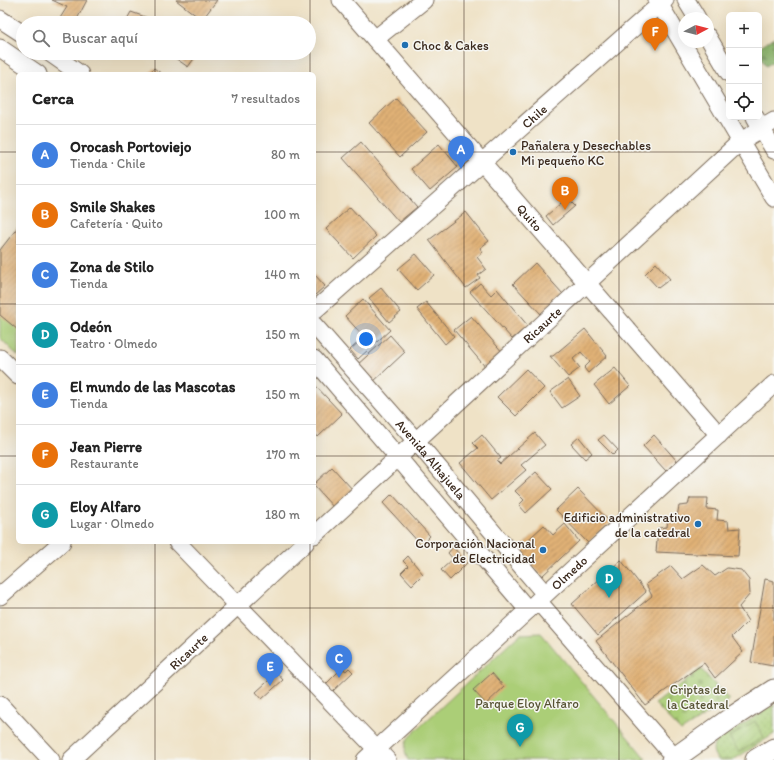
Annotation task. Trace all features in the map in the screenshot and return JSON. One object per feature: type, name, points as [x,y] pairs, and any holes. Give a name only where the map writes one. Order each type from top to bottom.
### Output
[{"type":"main road","points":[[680,758],[731,718],[774,690]]},
{"type":"main road","points":[[756,760],[774,748]]},
{"type":"street","name":"Quito","points":[[341,0],[719,435]]},
{"type":"street","points":[[375,39],[424,0]]},
{"type":"street","points":[[686,0],[693,12]]},
{"type":"street","points":[[661,2],[774,198]]},
{"type":"street","name":"Chile","points":[[316,309],[661,2]]},
{"type":"street","points":[[0,19],[16,29]]},
{"type":"street","points":[[714,47],[726,68]]},
{"type":"street","points":[[0,48],[16,59]]},
{"type":"street","points":[[18,60],[35,72]]},
{"type":"street","points":[[60,60],[77,72]]},
{"type":"street","points":[[763,122],[774,150]]},
{"type":"street","name":"Ricaurte","points":[[316,533],[586,283],[763,122]]},
{"type":"street","name":"Avenida Alhajuela","points":[[316,327],[416,441],[537,601]]},
{"type":"street","points":[[0,358],[16,374]]},
{"type":"street","name":"Avenida Alhajuela","points":[[316,361],[398,456],[537,601]]},
{"type":"street","name":"Olmedo","points":[[376,756],[537,601],[774,384]]},
{"type":"street","points":[[0,596],[60,544]]},
{"type":"street","points":[[179,544],[238,605],[376,756]]},
{"type":"street","name":"Ricaurte","points":[[71,760],[304,544]]},
{"type":"street","points":[[537,601],[680,758]]},
{"type":"street","points":[[0,705],[51,760]]},
{"type":"green space","points":[[774,38],[774,61],[766,66],[762,59],[762,45]]},
{"type":"green space","points":[[16,230],[16,354],[0,338],[0,250]]},
{"type":"green space","name":"Parque Eloy Alfaro","points":[[541,633],[646,759],[645,760],[408,760],[405,748],[409,737],[520,634]]},
{"type":"green space","name":"Criptas de la Catedral","points":[[701,669],[729,700],[681,731],[655,704]]},
{"type":"green space","points":[[774,705],[774,734],[733,760],[718,760],[714,755],[713,747],[718,740]]},
{"type":"green space","points":[[755,721],[764,737],[739,752],[729,737]]},
{"type":"building","points":[[52,0],[87,0],[79,16],[61,16],[67,7]]},
{"type":"building","points":[[176,0],[217,0],[205,16],[197,16]]},
{"type":"building","points":[[131,12],[142,16],[129,16]]},
{"type":"building","points":[[178,60],[193,60],[188,67]]},
{"type":"building","points":[[154,68],[159,72],[151,72]]},
{"type":"building","points":[[396,98],[427,132],[400,157],[369,123]]},
{"type":"building","points":[[361,142],[417,207],[399,222],[343,158]]},
{"type":"building","points":[[439,144],[458,167],[430,191],[411,169]]},
{"type":"building","points":[[567,198],[575,206],[553,225],[546,216]]},
{"type":"building","points":[[350,207],[376,236],[353,258],[326,229]]},
{"type":"building","points":[[466,212],[489,241],[480,248],[483,252],[477,257],[486,269],[478,275],[480,278],[466,288],[429,240]]},
{"type":"building","points":[[16,230],[16,328],[0,315],[0,250]]},
{"type":"building","points":[[416,254],[434,275],[417,290],[398,269]]},
{"type":"building","points":[[535,263],[563,294],[541,314],[513,284]]},
{"type":"building","points":[[656,263],[670,279],[658,288],[645,274]]},
{"type":"building","points":[[316,276],[325,286],[316,294]]},
{"type":"building","points":[[480,283],[491,295],[497,289],[528,326],[512,339],[470,292]]},
{"type":"building","points":[[381,288],[401,312],[389,322],[369,298]]},
{"type":"building","points":[[363,299],[390,330],[358,359],[350,350],[364,337],[345,316]]},
{"type":"building","points":[[426,302],[454,336],[445,344],[417,309]]},
{"type":"building","points":[[471,316],[504,354],[487,369],[454,330]]},
{"type":"building","points":[[585,329],[607,356],[588,373],[584,368],[590,362],[581,352],[573,359],[580,368],[568,377],[550,356],[553,356]]},
{"type":"building","points":[[390,335],[405,352],[372,383],[356,366]]},
{"type":"building","points":[[615,368],[630,386],[609,404],[594,385]]},
{"type":"building","points":[[526,369],[544,388],[516,416],[497,397]]},
{"type":"building","points":[[568,379],[580,396],[562,408],[550,392]]},
{"type":"building","points":[[316,386],[342,414],[318,437],[316,434]]},
{"type":"building","points":[[535,433],[545,445],[521,465],[526,470],[491,500],[460,463],[478,448],[473,443],[482,435],[501,458],[497,461],[500,464]]},
{"type":"building","points":[[604,435],[618,450],[613,455],[598,440]]},
{"type":"building","points":[[654,435],[677,461],[666,471],[643,446]]},
{"type":"building","points":[[579,437],[592,453],[585,459],[571,444]]},
{"type":"building","points":[[332,467],[353,490],[334,508],[316,488],[316,482]]},
{"type":"building","points":[[536,472],[552,489],[526,513],[519,505],[524,500],[515,491]]},
{"type":"building","points":[[578,489],[610,522],[588,543],[556,510]]},
{"type":"building","points":[[392,494],[430,536],[421,545],[383,503]]},
{"type":"building","name":"Edificio administrativo de la catedral","points":[[690,498],[708,498],[707,509],[718,510],[717,520],[728,521],[729,529],[740,528],[738,556],[656,552],[658,528],[667,527],[668,517],[677,517],[679,506],[688,505]]},
{"type":"building","name":"Corporación Nacional de Electricidad","points":[[565,524],[579,541],[542,576],[518,549],[544,525],[553,535]]},
{"type":"building","points":[[453,547],[467,563],[450,580],[441,570],[453,559],[448,553]]},
{"type":"building","points":[[408,556],[423,574],[412,585],[401,573],[408,566],[403,561]]},
{"type":"building","points":[[621,560],[646,592],[598,635],[572,604]]},
{"type":"building","points":[[703,565],[715,576],[727,568],[741,570],[749,580],[750,594],[739,607],[748,621],[732,637],[743,652],[715,678],[704,663],[645,705],[596,641],[652,596],[646,584],[671,566],[683,579]]},
{"type":"building","points":[[765,579],[774,581],[773,666],[751,662]]},
{"type":"building","points":[[342,668],[346,671],[349,668],[353,672],[333,691],[326,684]]},
{"type":"building","points":[[277,673],[283,680],[262,699],[256,692]]},
{"type":"building","points":[[492,673],[504,687],[486,704],[473,690]]},
{"type":"place","name":"Choc & Cakes","points":[[405,45]]},
{"type":"place","name":"Jean Pierre","points":[[655,51]]},
{"type":"place","name":"Pañalera y Desechables Mi pequeño KC","points":[[513,152]]},
{"type":"place","name":"Orocash Portoviejo","points":[[461,169]]},
{"type":"place","name":"Smile Shakes","points":[[565,210]]},
{"type":"place","name":"Edificio administrativo de la catedral","points":[[698,524]]},
{"type":"place","name":"Corporación Nacional de Electricidad","points":[[543,550]]},
{"type":"place","name":"Odeón","points":[[609,598]]},
{"type":"place","name":"Zona de Stilo","points":[[339,678]]},
{"type":"place","name":"El mundo de las Mascotas","points":[[270,686]]},
{"type":"place","name":"Eloy Alfaro","points":[[520,747]]}]
